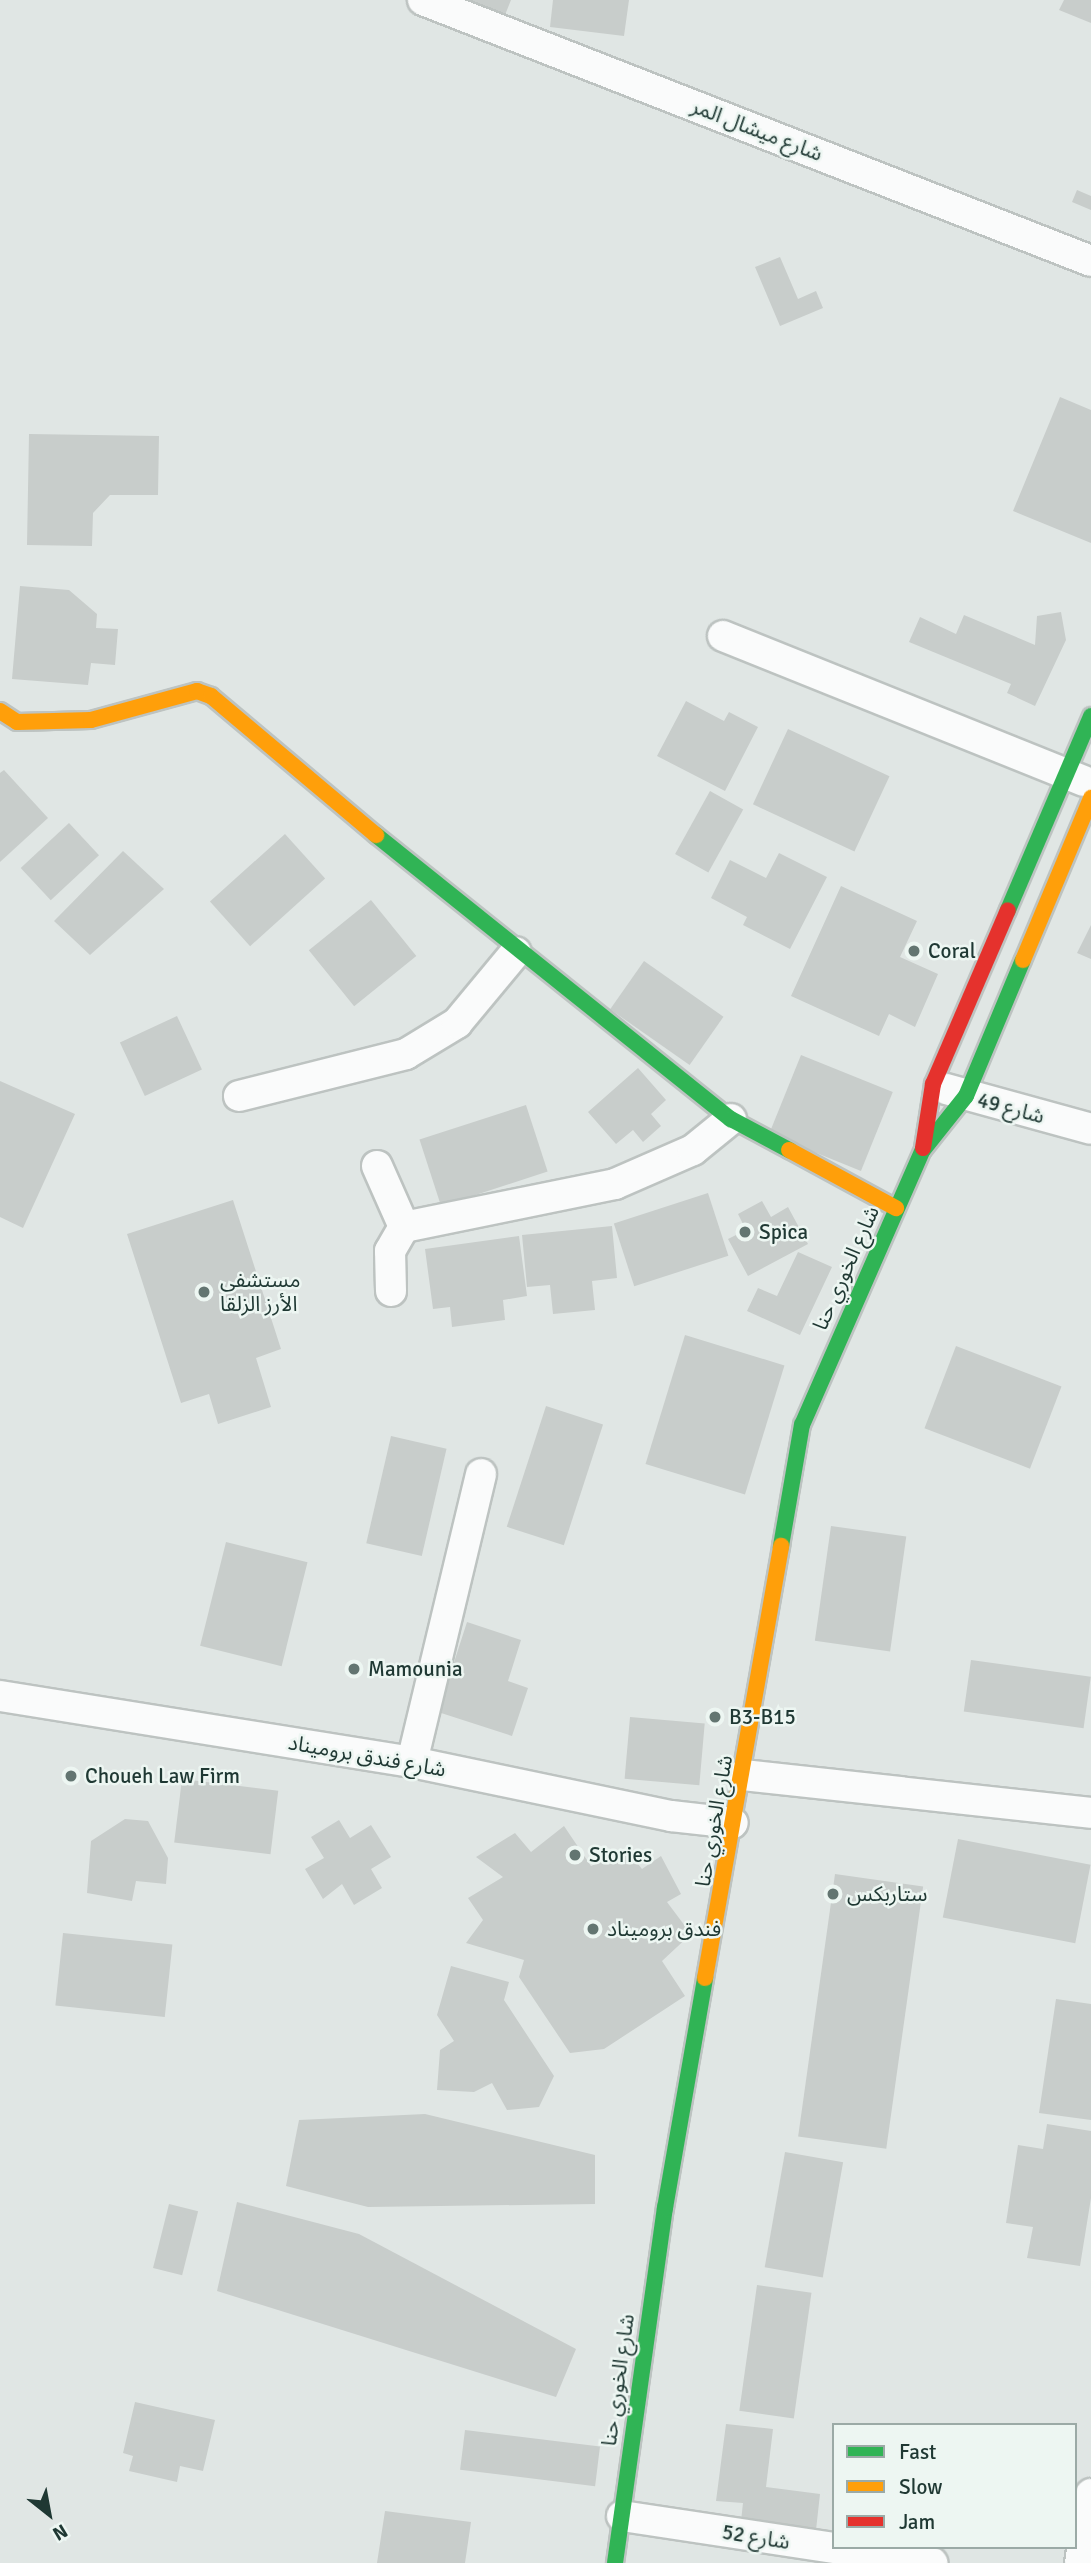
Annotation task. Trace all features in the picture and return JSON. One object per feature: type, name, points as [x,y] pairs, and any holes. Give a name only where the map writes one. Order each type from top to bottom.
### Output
[{"type":"street","name":"شارع ميشال المر","points":[[423,0],[1091,261]]},
{"type":"street","points":[[723,636],[1078,779]]},
{"type":"street","points":[[0,711],[17,722],[91,720],[197,691],[211,696],[516,952],[731,1119],[896,1209]]},
{"type":"street","name":"شارع الخوري حنا","points":[[923,1150],[933,1084],[1078,779],[1091,716]]},
{"type":"street","name":"شارع الخوري حنا","points":[[615,2563],[630,2427],[665,2208],[743,1775],[788,1480],[802,1424],[923,1150],[966,1096],[1091,798]]},
{"type":"street","points":[[239,1096],[406,1054],[457,1023],[516,952]]},
{"type":"street","name":"شارع 49","points":[[933,1084],[966,1096],[1091,1129]]},
{"type":"street","points":[[391,1291],[390,1251],[404,1227],[615,1184],[693,1150],[731,1119]]},
{"type":"street","points":[[377,1166],[404,1227]]},
{"type":"street","points":[[412,1762],[481,1474]]},
{"type":"street","name":"شارع فندق بروميناد","points":[[0,1696],[412,1762],[671,1816],[733,1823]]},
{"type":"street","points":[[743,1775],[1091,1813]]},
{"type":"street","points":[[1080,2563],[1091,2494]]},
{"type":"street","name":"شارع 52","points":[[622,2516],[832,2548]]},
{"type":"street","name":"شارع 52","points":[[840,2549],[932,2563]]},
{"type":"building","points":[[467,0],[511,0],[505,15]]},
{"type":"building","points":[[553,0],[629,0],[624,36],[550,27]]},
{"type":"building","points":[[1064,0],[1091,0],[1091,23],[1059,10]]},
{"type":"building","points":[[1077,190],[1091,196],[1091,210],[1072,202]]},
{"type":"building","points":[[780,257],[798,299],[816,291],[823,308],[780,326],[755,267]]},
{"type":"building","points":[[1060,397],[1091,410],[1091,543],[1013,511]]},
{"type":"building","points":[[29,434],[159,436],[158,495],[110,495],[93,513],[92,546],[27,545]]},
{"type":"building","points":[[20,586],[69,590],[97,614],[96,628],[118,629],[115,665],[91,663],[88,685],[12,679]]},
{"type":"building","points":[[1061,612],[1066,640],[1035,706],[1007,693],[1011,684],[909,642],[920,617],[956,634],[964,615],[1035,645],[1037,616]]},
{"type":"building","points":[[686,701],[724,721],[729,712],[758,727],[725,791],[657,756]]},
{"type":"building","points":[[788,729],[890,776],[854,852],[753,804]]},
{"type":"building","points":[[4,770],[48,818],[0,862],[0,773]]},
{"type":"building","points":[[710,791],[743,809],[708,872],[675,854]]},
{"type":"building","points":[[69,823],[99,855],[51,900],[21,868]]},
{"type":"building","points":[[285,834],[325,879],[250,946],[210,902]]},
{"type":"building","points":[[123,851],[164,889],[90,955],[54,921]]},
{"type":"building","points":[[779,853],[827,877],[790,949],[743,925],[747,917],[711,898],[730,860],[766,878]]},
{"type":"building","points":[[841,886],[917,921],[900,957],[938,974],[915,1027],[889,1014],[879,1036],[791,996]]},
{"type":"building","points":[[371,900],[416,956],[354,1006],[309,950]]},
{"type":"building","points":[[1091,925],[1091,959],[1077,953]]},
{"type":"building","points":[[644,961],[723,1017],[690,1065],[610,1009]]},
{"type":"building","points":[[177,1016],[202,1069],[145,1096],[120,1043]]},
{"type":"building","points":[[801,1055],[893,1092],[861,1171],[769,1134]]},
{"type":"building","points":[[638,1068],[666,1100],[651,1114],[661,1126],[643,1142],[633,1130],[616,1144],[588,1112]]},
{"type":"building","points":[[0,1081],[75,1114],[23,1228],[0,1217]]},
{"type":"building","points":[[526,1105],[548,1172],[441,1206],[419,1140]]},
{"type":"building","points":[[708,1193],[728,1256],[634,1286],[614,1224]]},
{"type":"building","name":"مستشفى الأرز الزلقا","points":[[233,1200],[281,1349],[256,1358],[271,1407],[218,1424],[209,1394],[181,1403],[127,1234]]},
{"type":"building","points":[[762,1201],[771,1217],[788,1207],[808,1244],[748,1276],[728,1239],[746,1230],[738,1214]]},
{"type":"building","points":[[612,1226],[617,1278],[592,1281],[595,1310],[553,1314],[550,1285],[527,1287],[522,1235]]},
{"type":"building","points":[[519,1236],[527,1296],[503,1300],[505,1320],[452,1327],[450,1307],[433,1309],[425,1249]]},
{"type":"building","points":[[798,1252],[832,1267],[800,1335],[747,1311],[758,1288],[777,1296]]},
{"type":"building","points":[[685,1335],[784,1365],[745,1495],[646,1464]]},
{"type":"building","points":[[956,1346],[1061,1386],[1030,1469],[924,1428]]},
{"type":"building","points":[[546,1406],[603,1425],[564,1545],[507,1527]]},
{"type":"building","points":[[391,1436],[447,1449],[422,1556],[366,1543]]},
{"type":"building","points":[[831,1526],[906,1537],[890,1651],[815,1641]]},
{"type":"building","points":[[226,1542],[308,1562],[282,1666],[200,1646]]},
{"type":"building","points":[[467,1622],[521,1640],[508,1681],[528,1688],[512,1736],[438,1712]]},
{"type":"building","points":[[971,1660],[1091,1677],[1084,1728],[964,1711]]},
{"type":"building","points":[[630,1717],[705,1724],[699,1785],[625,1779]]},
{"type":"building","points":[[182,1779],[278,1791],[270,1854],[174,1843]]},
{"type":"building","points":[[125,1819],[148,1821],[168,1858],[166,1884],[136,1881],[132,1901],[87,1893],[91,1841]]},
{"type":"building","points":[[339,1820],[350,1838],[371,1825],[391,1857],[371,1869],[382,1888],[354,1905],[342,1884],[323,1899],[305,1869],[324,1858],[311,1837]]},
{"type":"building","points":[[564,1826],[591,1866],[627,1850],[642,1869],[661,1856],[681,1894],[667,1902],[691,1934],[662,1961],[685,1996],[604,2049],[570,2053],[519,1977],[524,1960],[466,1943],[483,1920],[468,1898],[503,1877],[476,1857],[515,1833],[531,1852]]},
{"type":"building","points":[[958,1839],[1091,1865],[1075,1943],[943,1918]]},
{"type":"building","points":[[835,1874],[923,1886],[886,2149],[798,2136]]},
{"type":"building","points":[[63,1933],[172,1944],[165,2017],[55,2006]]},
{"type":"building","points":[[451,1966],[509,1982],[504,2000],[554,2076],[539,2107],[507,2110],[492,2083],[474,2092],[437,2090],[440,2050],[454,2041],[437,2015]]},
{"type":"building","points":[[1056,1999],[1091,2004],[1091,2120],[1039,2113]]},
{"type":"building","points":[[425,2114],[595,2155],[595,2204],[368,2207],[286,2186],[299,2120]]},
{"type":"building","points":[[1047,2124],[1091,2131],[1091,2198],[1080,2266],[1027,2258],[1033,2227],[1006,2223],[1018,2145],[1043,2149]]},
{"type":"building","points":[[785,2152],[843,2162],[823,2277],[765,2267]]},
{"type":"building","points":[[237,2202],[359,2234],[576,2349],[556,2397],[217,2291]]},
{"type":"building","points":[[169,2204],[198,2211],[182,2275],[153,2268]]},
{"type":"building","points":[[757,2285],[811,2293],[794,2418],[739,2411]]},
{"type":"building","points":[[135,2402],[215,2420],[203,2471],[180,2466],[177,2482],[129,2471],[133,2456],[123,2453]]},
{"type":"building","points":[[726,2424],[773,2429],[766,2487],[820,2494],[816,2530],[741,2521],[743,2503],[716,2501]]},
{"type":"building","points":[[465,2430],[600,2447],[595,2486],[460,2470]]},
{"type":"building","points":[[385,2511],[471,2522],[465,2563],[377,2563]]},
{"type":"traffic: fast","points":[[1008,910],[1091,716]]},
{"type":"traffic: fast","points":[[376,835],[731,1119],[789,1150]]},
{"type":"traffic: fast","points":[[781,1546],[802,1425],[923,1150],[966,1096],[1023,960]]},
{"type":"traffic: fast","points":[[615,2563],[665,2208],[705,1978]]},
{"type":"traffic: slow","points":[[0,711],[17,722],[91,720],[197,691],[211,696],[376,835]]},
{"type":"traffic: slow","points":[[1023,960],[1091,798]]},
{"type":"traffic: slow","points":[[789,1150],[896,1208]]},
{"type":"traffic: slow","points":[[705,1978],[781,1546]]},
{"type":"traffic: jam","points":[[923,1148],[933,1084],[1008,910]]},
{"type":"place","name":"Coral","points":[[914,951]]},
{"type":"place","name":"Spica","points":[[745,1232]]},
{"type":"place","name":"مستشفى الأرز الزلقا","points":[[204,1292]]},
{"type":"place","name":"Mamounia","points":[[354,1669]]},
{"type":"place","name":"B3-B15","points":[[715,1717]]},
{"type":"place","name":"Choueh Law Firm","points":[[71,1776]]},
{"type":"place","name":"Stories","points":[[575,1855]]},
{"type":"place","name":"ستاربكس","points":[[833,1894]]},
{"type":"place","name":"فندق بروميناد","points":[[593,1929]]}]
